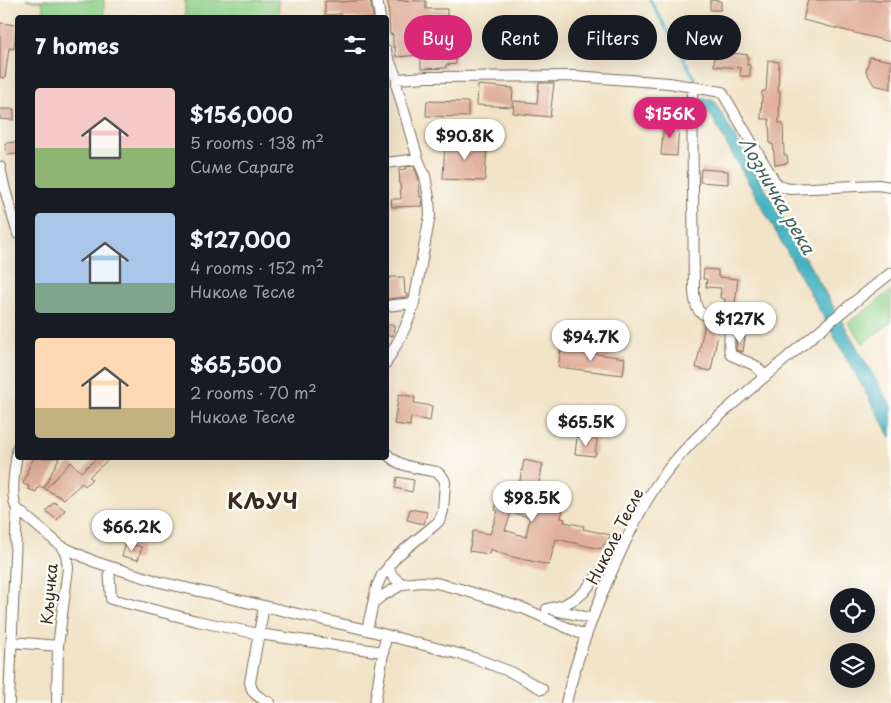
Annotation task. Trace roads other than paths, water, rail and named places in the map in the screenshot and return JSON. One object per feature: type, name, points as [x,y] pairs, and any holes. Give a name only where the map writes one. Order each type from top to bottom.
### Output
[{"type":"street","points":[[377,0],[380,15]]},
{"type":"street","points":[[389,59],[428,188],[430,215],[414,303],[407,326],[389,358]]},
{"type":"street","points":[[389,87],[397,83],[427,77],[575,76],[669,82],[692,86],[722,92],[775,182],[784,188],[878,185],[891,187]]},
{"type":"street","points":[[692,86],[695,305],[702,314],[724,321],[728,325],[730,330],[728,351],[731,355],[754,365],[766,376]]},
{"type":"street","points":[[389,163],[418,159]]},
{"type":"street","points":[[0,166],[15,224]]},
{"type":"street","name":"Николе Тесле","points":[[566,703],[578,659],[597,604],[641,509],[661,479],[711,422],[816,332],[891,273]]},
{"type":"street","points":[[389,306],[414,303]]},
{"type":"street","points":[[367,630],[377,586],[382,574],[397,556],[438,522],[443,511],[444,478],[437,472],[400,464],[389,456]]},
{"type":"street","name":"Кључка","points":[[16,460],[13,492],[14,504],[17,509],[61,546],[66,554],[68,568],[58,646],[57,703]]},
{"type":"street","name":"Кључка","points":[[9,703],[17,509]]},
{"type":"street","points":[[61,546],[95,562],[160,582],[367,630],[474,658],[511,672],[542,688]]},
{"type":"street","points":[[547,609],[564,606],[579,596],[604,567],[621,552]]},
{"type":"street","points":[[390,565],[389,570],[392,575],[403,584]]},
{"type":"street","points":[[109,567],[111,599],[197,621],[259,634],[383,652]]},
{"type":"street","points":[[374,602],[403,584],[436,583],[525,609],[586,636]]},
{"type":"street","points":[[264,606],[250,682],[251,689],[255,694],[270,703]]},
{"type":"street","points":[[525,609],[560,610],[592,619]]},
{"type":"street","points":[[375,703],[386,635]]},
{"type":"street","points":[[12,642],[58,646]]},
{"type":"water","points":[[701,98],[713,99],[891,406],[891,438]]},
{"type":"waterway","name":"Лозничка река","points":[[650,0],[695,79]]},
{"type":"district","name":"КЉУЧ","points":[[263,500]]}]
